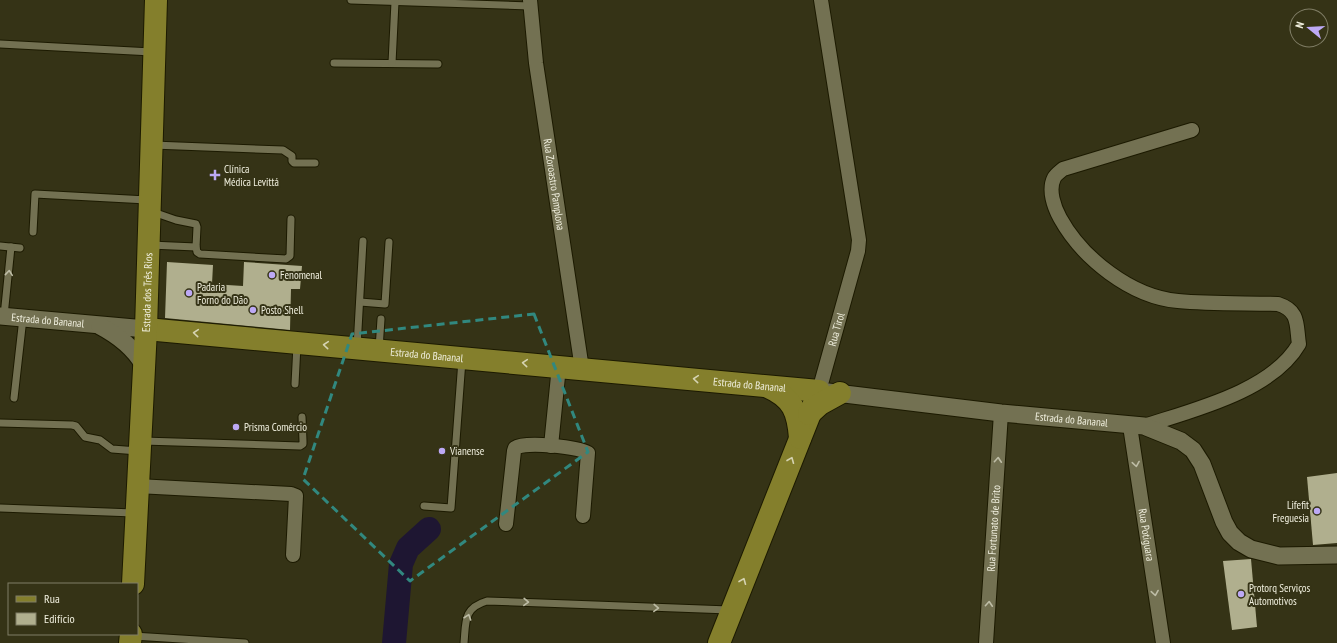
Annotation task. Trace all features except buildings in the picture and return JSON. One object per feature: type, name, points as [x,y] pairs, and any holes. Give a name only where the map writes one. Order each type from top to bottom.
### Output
[{"type":"main road","name":"Estrada dos Três Rios","points":[[133,583],[143,364],[146,329],[156,0]]},
{"type":"main road","name":"Estrada do Bananal","points":[[146,329],[818,391]]},
{"type":"main road","points":[[763,385],[781,394],[792,404],[799,421],[800,438]]},
{"type":"main road","name":"Rua Tirol","points":[[719,643],[818,391]]},
{"type":"main road","points":[[809,414],[820,404],[840,393]]},
{"type":"street","name":"Rua Tirol","points":[[818,391],[858,251],[859,240],[821,0]]},
{"type":"street","name":"Rua Zoroastro Pamplona","points":[[530,3],[537,71],[582,369]]},
{"type":"street","points":[[1137,426],[1187,412],[1252,387],[1283,365],[1299,344],[1294,313],[1288,307],[1278,304],[1177,302],[1144,292],[1114,276],[1084,252],[1069,233],[1056,210],[1052,194],[1054,178],[1063,169],[1192,130]]},
{"type":"street","name":"Estrada do Bananal","points":[[2,316],[146,329]]},
{"type":"street","name":"Estrada do Bananal","points":[[96,324],[126,343],[143,364]]},
{"type":"street","points":[[551,446],[559,366]]},
{"type":"street","name":"Estrada do Bananal","points":[[818,391],[1001,413],[1137,426],[1181,441],[1193,450],[1202,464],[1227,528],[1239,542],[1251,549],[1279,556],[1337,555]]},
{"type":"street","name":"Rua Fortunato de Brito","points":[[986,643],[1001,413]]},
{"type":"street","name":"Rua Potiguara","points":[[1137,426],[1163,643]]},
{"type":"street","points":[[506,524],[515,448],[522,445],[579,449],[588,453],[583,516]]},
{"type":"street","points":[[137,486],[291,494],[296,496],[293,555]]},
{"type":"lane","points":[[351,0],[395,2],[530,3]]},
{"type":"lane","points":[[392,63],[395,2]]},
{"type":"lane","points":[[0,44],[154,52]]},
{"type":"lane","points":[[334,62],[438,64]]},
{"type":"lane","points":[[151,145],[283,150],[292,156],[292,161],[294,162],[314,163]]},
{"type":"lane","points":[[33,232],[35,194],[149,205],[176,220],[196,224],[196,247],[197,252],[200,254],[286,259],[290,256],[291,219]]},
{"type":"lane","points":[[357,348],[363,241]]},
{"type":"lane","points":[[360,302],[386,304],[389,242]]},
{"type":"lane","points":[[148,245],[196,247]]},
{"type":"lane","points":[[0,246],[20,248]]},
{"type":"lane","points":[[2,316],[11,247]]},
{"type":"lane","points":[[14,398],[23,318]]},
{"type":"lane","points":[[379,350],[381,319]]},
{"type":"lane","points":[[295,384],[297,343]]},
{"type":"lane","points":[[424,506],[451,508],[462,358]]},
{"type":"lane","points":[[0,423],[72,425],[76,426],[85,437],[100,440],[112,449],[139,446],[300,446],[303,444],[302,416]]},
{"type":"lane","points":[[0,508],[136,513]]},
{"type":"lane","points":[[464,643],[466,619],[470,610],[477,604],[487,601],[731,610]]},
{"type":"lane","points":[[131,638],[245,643]]},
{"type":"highlighted area","points":[[534,314],[588,452],[410,581],[303,479],[352,334]]},
{"type":"waterway","points":[[394,643],[401,564],[408,548],[429,529]]},
{"type":"place","name":"Clínica Médica Levittá","points":[[215,175]]},
{"type":"place","name":"Fenomenal","points":[[272,275]]},
{"type":"place","name":"Padaria Forno do Dão","points":[[189,293]]},
{"type":"place","name":"Posto Shell","points":[[253,310]]},
{"type":"place","name":"Prisma Comércio","points":[[236,427]]},
{"type":"place","name":"Vianense","points":[[442,451]]},
{"type":"place","name":"Lifefit Freguesia","points":[[1317,511]]},
{"type":"place","name":"Protorq Serviços Automotivos","points":[[1241,594]]}]
